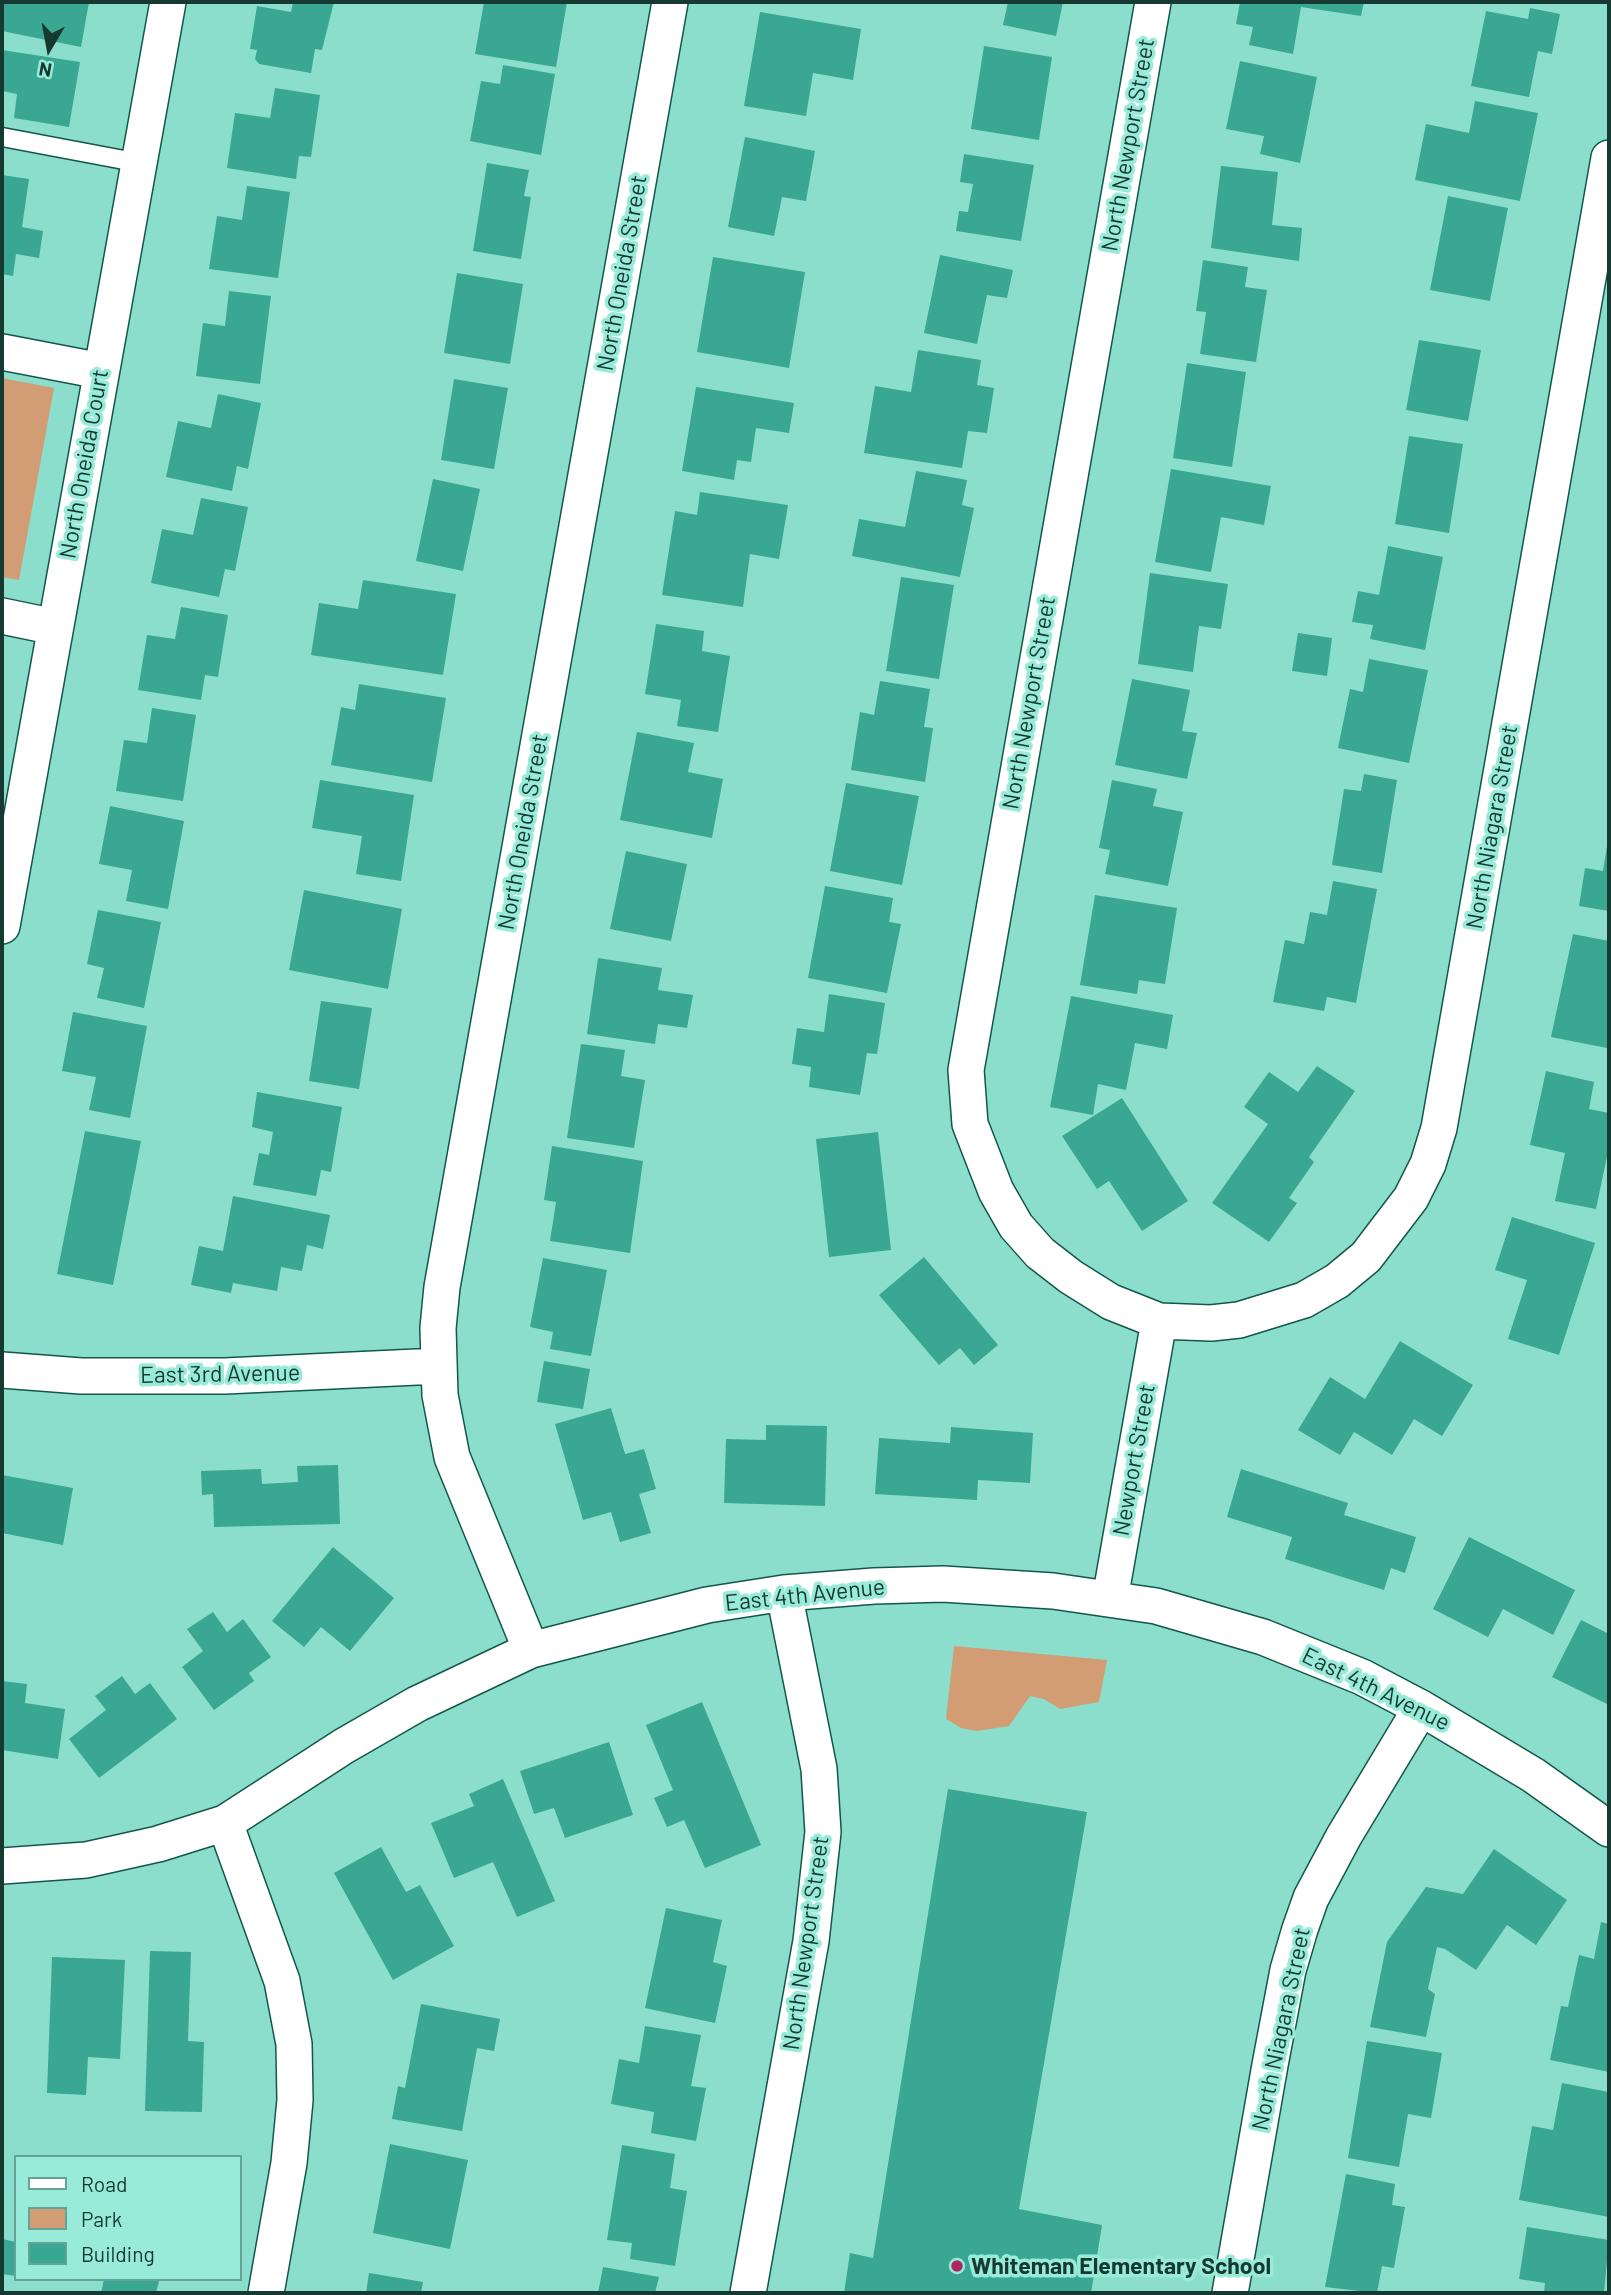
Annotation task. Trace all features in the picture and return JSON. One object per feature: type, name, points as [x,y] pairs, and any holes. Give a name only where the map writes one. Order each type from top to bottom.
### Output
[{"type":"street","name":"North Oneida Court","points":[[2,926],[10,829],[55,626],[168,2]]},
{"type":"street","name":"North Oneida Street","points":[[531,1650],[452,1457],[440,1395],[438,1366],[442,1287],[670,2]]},
{"type":"street","name":"North Newport Street","points":[[1153,2],[968,1044],[967,1070],[970,1124],[996,1191],[1016,1226],[1040,1253],[1070,1277],[1111,1302],[1159,1321]]},
{"type":"street","name":"North Niagara Street","points":[[1159,1321],[1211,1323],[1239,1320],[1268,1314],[1315,1294],[1366,1257],[1411,1198],[1428,1164],[1439,1128],[1609,158]]},
{"type":"street","points":[[2,352],[101,370]]},
{"type":"street","points":[[2,616],[55,626]]},
{"type":"street","name":"Newport Street","points":[[1110,1599],[1159,1321]]},
{"type":"street","name":"East 3rd Avenue","points":[[2,1370],[81,1376],[225,1376],[438,1366]]},
{"type":"street","name":"East 4th Avenue","points":[[2,1866],[86,1860],[158,1844],[225,1823],[344,1746],[417,1704],[531,1650],[655,1617],[784,1593],[943,1584],[1053,1591],[1156,1606],[1263,1637],[1350,1672],[1421,1708],[1533,1774],[1609,1829]]},
{"type":"street","name":"North Newport Street","points":[[748,2293],[810,1941],[823,1832],[819,1769],[784,1593]]},
{"type":"street","name":"North Niagara Street","points":[[1230,2293],[1288,1970],[1300,1929],[1311,1898],[1337,1847],[1421,1708]]},
{"type":"street","points":[[225,1823],[282,1981],[294,2044],[295,2100],[289,2163],[266,2293]]},
{"type":"lane","points":[[2,137],[140,163]]},
{"type":"green space","points":[[2,378],[54,388],[19,580],[2,577]]},
{"type":"green space","points":[[954,1646],[1107,1660],[1099,1702],[1060,1709],[1044,1699],[1030,1696],[1009,1726],[977,1731],[961,1728],[946,1719]]},
{"type":"building","points":[[2,2],[89,2],[81,47],[2,31]]},
{"type":"building","points":[[293,2],[334,2],[322,50],[315,49],[311,73],[259,64],[255,59],[257,50],[250,49],[257,6],[291,12]]},
{"type":"building","points":[[484,2],[567,2],[556,67],[475,54]]},
{"type":"building","points":[[1008,2],[1063,2],[1056,36],[1003,25]]},
{"type":"building","points":[[1240,2],[1364,2],[1361,16],[1301,7],[1293,54],[1249,45],[1253,27],[1236,24]]},
{"type":"building","points":[[1530,8],[1560,14],[1552,54],[1538,51],[1529,97],[1471,86],[1486,11],[1528,19]]},
{"type":"building","points":[[760,12],[861,29],[853,80],[813,73],[806,116],[744,106]]},
{"type":"building","points":[[984,46],[1052,57],[1039,140],[971,129]]},
{"type":"building","points":[[2,50],[80,62],[69,127],[14,118],[17,94],[2,91]]},
{"type":"building","points":[[1240,61],[1317,77],[1300,163],[1260,154],[1264,136],[1226,129]]},
{"type":"building","points":[[503,65],[555,74],[541,155],[470,141],[481,81],[500,84]]},
{"type":"building","points":[[275,88],[320,95],[311,157],[299,156],[296,179],[227,168],[235,113],[270,118]]},
{"type":"building","points":[[1475,101],[1538,113],[1520,201],[1415,180],[1426,124],[1469,133]]},
{"type":"building","points":[[745,137],[815,151],[806,201],[782,197],[774,236],[728,227]]},
{"type":"building","points":[[964,154],[1034,165],[1021,241],[956,231],[959,211],[968,212],[973,184],[960,182]]},
{"type":"building","points":[[487,163],[529,170],[524,196],[531,197],[521,259],[473,251]]},
{"type":"building","points":[[1221,166],[1278,172],[1272,225],[1302,228],[1299,261],[1211,248]]},
{"type":"building","points":[[2,175],[29,179],[22,227],[43,231],[39,258],[16,254],[13,276],[2,274]]},
{"type":"building","points":[[247,186],[290,192],[278,278],[209,269],[217,216],[242,220]]},
{"type":"building","points":[[1448,196],[1508,208],[1490,301],[1430,290]]},
{"type":"building","points":[[940,255],[1013,270],[1007,298],[987,295],[977,344],[924,333]]},
{"type":"building","points":[[713,257],[805,272],[789,368],[697,352]]},
{"type":"building","points":[[1203,260],[1248,267],[1245,287],[1267,290],[1256,362],[1200,354],[1206,312],[1196,311]]},
{"type":"building","points":[[457,273],[523,284],[510,364],[444,353]]},
{"type":"building","points":[[229,291],[271,296],[260,384],[196,376],[203,323],[225,326]]},
{"type":"building","points":[[1419,340],[1481,350],[1468,421],[1406,410]]},
{"type":"building","points":[[918,350],[981,360],[977,385],[994,388],[987,433],[968,431],[962,468],[864,453],[875,386],[911,392]]},
{"type":"building","points":[[1187,363],[1246,372],[1232,467],[1173,458]]},
{"type":"building","points":[[454,379],[508,388],[494,469],[441,460]]},
{"type":"building","points":[[696,387],[794,403],[789,433],[756,428],[751,462],[737,460],[734,480],[682,471]]},
{"type":"building","points":[[218,394],[261,403],[248,469],[237,466],[232,491],[166,477],[178,421],[211,428]]},
{"type":"building","points":[[1409,436],[1463,444],[1449,533],[1395,524]]},
{"type":"building","points":[[1171,469],[1271,486],[1264,525],[1221,517],[1211,572],[1155,562]]},
{"type":"building","points":[[916,471],[967,480],[962,505],[974,508],[960,577],[852,556],[859,519],[905,527]]},
{"type":"building","points":[[433,479],[480,489],[463,571],[416,561]]},
{"type":"building","points":[[700,492],[788,505],[779,559],[750,554],[743,607],[662,595],[675,511],[697,515]]},
{"type":"building","points":[[201,498],[248,507],[235,571],[225,569],[219,597],[151,583],[162,529],[193,535]]},
{"type":"building","points":[[1388,546],[1443,557],[1425,650],[1370,639],[1373,625],[1352,622],[1358,591],[1379,595]]},
{"type":"building","points":[[1150,573],[1228,584],[1221,629],[1199,626],[1193,672],[1138,664]]},
{"type":"building","points":[[901,577],[954,585],[939,679],[886,671]]},
{"type":"building","points":[[363,580],[456,594],[443,675],[311,655],[319,603],[358,609]]},
{"type":"building","points":[[181,607],[228,615],[218,677],[205,675],[201,700],[138,690],[147,635],[175,639]]},
{"type":"building","points":[[656,624],[704,631],[702,651],[730,656],[718,732],[677,726],[681,700],[645,694]]},
{"type":"building","points":[[1298,633],[1332,638],[1327,676],[1292,671]]},
{"type":"building","points":[[1369,659],[1428,670],[1409,763],[1338,748],[1350,689],[1363,692]]},
{"type":"building","points":[[1132,679],[1190,690],[1182,731],[1197,733],[1187,779],[1115,765]]},
{"type":"building","points":[[880,681],[930,689],[924,727],[933,728],[925,782],[851,770],[860,712],[874,715]]},
{"type":"building","points":[[359,684],[446,698],[432,782],[331,765],[341,707],[355,710]]},
{"type":"building","points":[[152,708],[196,715],[183,801],[116,791],[124,740],[147,743]]},
{"type":"building","points":[[637,732],[694,743],[688,772],[723,779],[712,838],[620,820]]},
{"type":"building","points":[[1364,774],[1397,780],[1382,873],[1332,865],[1344,789],[1361,791]]},
{"type":"building","points":[[320,780],[414,795],[401,881],[356,874],[362,836],[312,828]]},
{"type":"building","points":[[1112,780],[1157,789],[1153,806],[1183,812],[1168,886],[1105,874],[1110,850],[1099,848]]},
{"type":"building","points":[[846,783],[919,796],[902,885],[830,871]]},
{"type":"building","points":[[110,806],[184,821],[168,909],[126,901],[132,870],[99,864]]},
{"type":"building","points":[[1608,840],[1609,911],[1579,906],[1585,868],[1603,871]]},
{"type":"building","points":[[626,851],[687,864],[671,941],[610,929]]},
{"type":"building","points":[[1333,881],[1377,889],[1356,1003],[1327,997],[1324,1011],[1273,1002],[1285,940],[1304,944],[1310,912],[1327,915]]},
{"type":"building","points":[[825,886],[893,898],[889,922],[901,924],[887,993],[808,978]]},
{"type":"building","points":[[304,890],[402,909],[388,989],[289,970]]},
{"type":"building","points":[[1095,895],[1177,908],[1165,984],[1139,980],[1137,994],[1080,985]]},
{"type":"building","points":[[98,910],[161,922],[144,1008],[97,998],[104,968],[87,964]]},
{"type":"building","points":[[1573,934],[1609,941],[1607,1048],[1551,1037]]},
{"type":"building","points":[[598,958],[662,968],[658,990],[693,995],[687,1028],[658,1024],[655,1044],[587,1034]]},
{"type":"building","points":[[829,994],[885,1003],[877,1054],[867,1053],[860,1095],[809,1087],[811,1067],[792,1064],[797,1028],[824,1032]]},
{"type":"building","points":[[1071,996],[1173,1015],[1167,1049],[1135,1043],[1126,1090],[1098,1084],[1093,1115],[1050,1107]]},
{"type":"building","points":[[321,1001],[372,1008],[359,1089],[309,1081]]},
{"type":"building","points":[[73,1012],[147,1026],[130,1118],[89,1110],[96,1077],[62,1071]]},
{"type":"building","points":[[581,1044],[625,1050],[621,1076],[645,1080],[634,1148],[567,1138]]},
{"type":"building","points":[[1317,1066],[1355,1091],[1309,1157],[1314,1162],[1289,1198],[1297,1203],[1269,1242],[1212,1203],[1268,1124],[1244,1107],[1269,1072],[1298,1092]]},
{"type":"building","points":[[1546,1071],[1594,1082],[1589,1109],[1609,1113],[1609,1147],[1596,1209],[1555,1201],[1565,1153],[1530,1145]]},
{"type":"building","points":[[257,1092],[342,1107],[331,1172],[321,1170],[316,1196],[253,1185],[259,1153],[269,1155],[273,1132],[252,1127]]},
{"type":"building","points":[[1122,1098],[1188,1201],[1142,1231],[1109,1181],[1097,1189],[1062,1136]]},
{"type":"building","points":[[85,1131],[141,1141],[113,1285],[57,1274]]},
{"type":"building","points":[[878,1132],[891,1250],[829,1257],[816,1139]]},
{"type":"building","points":[[552,1146],[643,1161],[630,1253],[550,1241],[556,1202],[544,1200]]},
{"type":"building","points":[[233,1196],[330,1215],[323,1249],[307,1245],[302,1271],[281,1267],[277,1291],[233,1283],[231,1293],[191,1285],[199,1246],[223,1251]]},
{"type":"building","points":[[1512,1217],[1595,1243],[1559,1355],[1508,1339],[1527,1280],[1495,1270]]},
{"type":"building","points":[[924,1257],[998,1345],[974,1365],[960,1348],[939,1365],[879,1295]]},
{"type":"building","points":[[543,1258],[607,1270],[591,1356],[550,1349],[553,1332],[530,1327]]},
{"type":"building","points":[[1400,1341],[1473,1385],[1442,1436],[1414,1419],[1392,1455],[1354,1432],[1340,1455],[1298,1430],[1330,1377],[1365,1399]]},
{"type":"building","points":[[544,1361],[590,1369],[583,1409],[537,1402]]},
{"type":"building","points":[[611,1408],[625,1454],[644,1449],[656,1489],[639,1494],[651,1533],[620,1542],[611,1512],[583,1520],[555,1424]]},
{"type":"building","points":[[766,1425],[827,1426],[825,1506],[724,1503],[726,1439],[766,1440]]},
{"type":"building","points":[[951,1427],[1033,1433],[1030,1483],[978,1480],[977,1500],[875,1494],[879,1438],[950,1443]]},
{"type":"building","points":[[338,1465],[340,1524],[214,1527],[213,1494],[202,1495],[201,1471],[261,1469],[262,1484],[298,1482],[297,1466]]},
{"type":"building","points":[[1241,1469],[1348,1503],[1344,1515],[1416,1537],[1405,1573],[1391,1568],[1384,1590],[1285,1559],[1292,1537],[1227,1517]]},
{"type":"building","points":[[2,1475],[73,1488],[63,1545],[2,1533]]},
{"type":"building","points":[[1469,1537],[1575,1590],[1553,1635],[1503,1609],[1488,1637],[1433,1609]]},
{"type":"building","points":[[333,1547],[394,1598],[350,1651],[321,1627],[304,1647],[272,1621]]},
{"type":"building","points":[[213,1612],[227,1632],[243,1619],[271,1657],[249,1673],[254,1681],[214,1710],[182,1667],[203,1651],[187,1629]]},
{"type":"building","points":[[1581,1620],[1609,1634],[1609,1705],[1552,1677]]},
{"type":"building","points":[[122,1676],[135,1694],[150,1683],[177,1719],[99,1778],[69,1739],[106,1710],[95,1696]]},
{"type":"building","points":[[2,1681],[27,1684],[25,1703],[65,1709],[58,1759],[2,1750]]},
{"type":"building","points":[[702,1702],[761,1845],[705,1868],[684,1820],[667,1827],[654,1798],[673,1790],[646,1725]]},
{"type":"building","points":[[609,1742],[633,1815],[565,1838],[554,1808],[534,1814],[520,1771]]},
{"type":"building","points":[[503,1779],[555,1901],[517,1917],[493,1862],[454,1878],[431,1823],[474,1806],[469,1794]]},
{"type":"building","points":[[948,1789],[1087,1812],[1019,2209],[1102,2225],[1091,2293],[844,2293],[850,2253],[873,2258]]},
{"type":"building","points":[[381,1847],[406,1892],[420,1885],[454,1946],[393,1980],[334,1873]]},
{"type":"building","points":[[1494,1849],[1567,1900],[1536,1945],[1507,1925],[1476,1970],[1445,1949],[1437,1947],[1428,1989],[1435,1994],[1426,2037],[1370,2027],[1387,1942],[1426,1887],[1463,1894]]},
{"type":"building","points":[[666,1908],[722,1920],[713,1962],[727,1966],[715,2023],[645,2008]]},
{"type":"building","points":[[1601,1922],[1609,1924],[1609,2072],[1550,2060],[1561,2006],[1568,2007],[1579,1955],[1594,1959]]},
{"type":"building","points":[[150,1951],[191,1952],[188,2041],[204,2042],[202,2112],[145,2111]]},
{"type":"building","points":[[52,1957],[125,1960],[120,2059],[88,2057],[86,2095],[47,2093]]},
{"type":"building","points":[[421,2004],[500,2019],[494,2051],[477,2048],[462,2131],[392,2119],[398,2086],[405,2088]]},
{"type":"building","points":[[645,2026],[701,2035],[691,2086],[706,2088],[696,2141],[651,2133],[654,2112],[611,2104],[619,2059],[639,2063]]},
{"type":"building","points":[[1367,2041],[1442,2053],[1431,2118],[1408,2114],[1399,2167],[1348,2158]]},
{"type":"building","points":[[1562,2083],[1609,2092],[1609,2217],[1519,2200],[1532,2126],[1553,2130]]},
{"type":"building","points":[[390,2144],[468,2160],[450,2249],[373,2233]]},
{"type":"building","points":[[622,2145],[675,2154],[670,2188],[687,2191],[675,2266],[630,2259],[632,2243],[607,2240]]},
{"type":"building","points":[[1346,2174],[1395,2184],[1392,2205],[1405,2207],[1394,2268],[1382,2266],[1377,2293],[1325,2287]]},
{"type":"building","points":[[1527,2227],[1609,2240],[1604,2293],[1544,2293],[1545,2283],[1519,2279]]},
{"type":"building","points":[[2,2239],[14,2242],[14,2276],[2,2274]]},
{"type":"building","points":[[603,2267],[659,2277],[655,2293],[598,2293]]},
{"type":"building","points":[[369,2273],[423,2282],[421,2293],[366,2293]]},
{"type":"building","points":[[104,2281],[159,2281],[156,2293],[101,2293]]},
{"type":"place","name":"Whiteman Elementary School","points":[[957,2266]]}]
